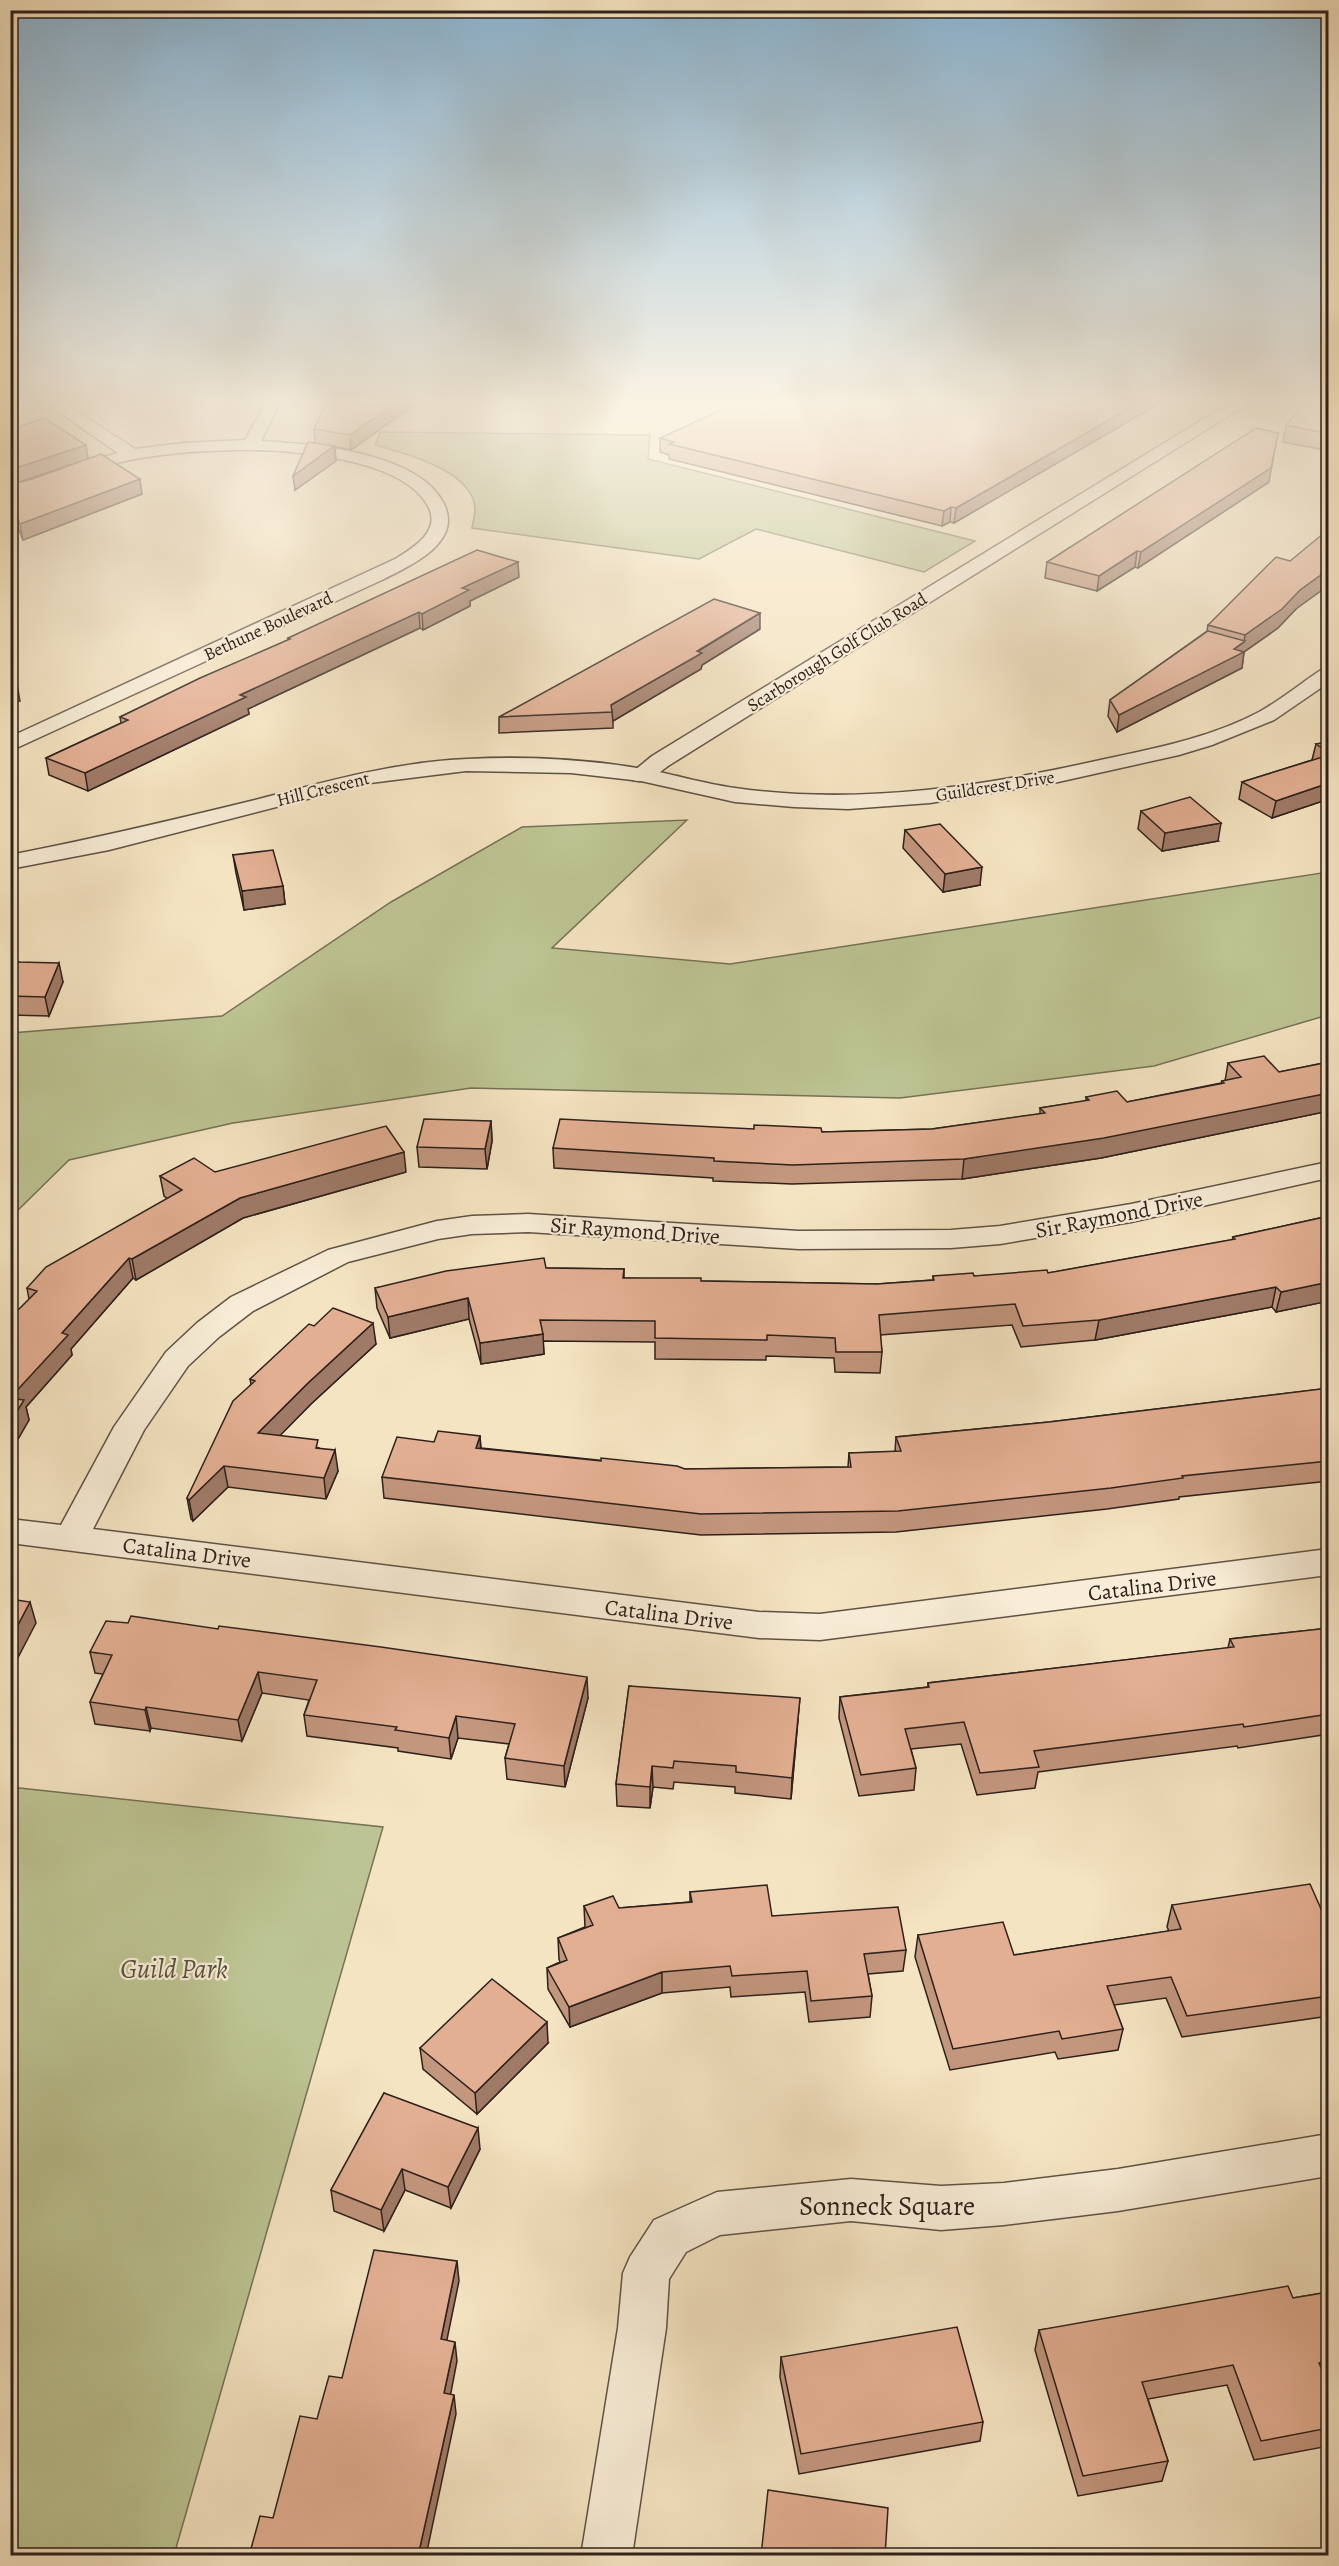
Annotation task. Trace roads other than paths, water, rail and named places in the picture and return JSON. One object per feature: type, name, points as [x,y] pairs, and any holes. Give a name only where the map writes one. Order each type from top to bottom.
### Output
[{"type":"street","name":"Bethune Boulevard","points":[[10,745],[376,576],[422,549],[438,530],[440,518]]},
{"type":"street","name":"Scarborough Golf Club Road","points":[[641,775],[1051,518]]},
{"type":"street","name":"Guildcrest Drive","points":[[641,775],[735,795],[794,800],[848,802],[941,795],[1058,776],[1172,751],[1206,741],[1267,716],[1329,674]]},
{"type":"street","name":"Hill Crescent","points":[[10,861],[109,843],[337,784],[408,771],[466,765],[535,765],[641,775]]},
{"type":"street","name":"Sir Raymond Drive","points":[[72,1537],[130,1427],[177,1359],[208,1330],[242,1304],[338,1256],[437,1230],[472,1225],[528,1222],[799,1240],[951,1239],[1000,1235],[1143,1210],[1329,1170]]},
{"type":"street","name":"Catalina Drive","points":[[10,1531],[759,1625],[820,1627],[1329,1562]]},
{"type":"street","name":"Sonneck Square","points":[[606,2556],[642,2328],[646,2273],[670,2236],[717,2214],[851,2200],[941,2208],[1004,2204],[1118,2190],[1329,2155]]},
{"type":"park label","name":"Guild Park","points":[[174,1969]]}]
